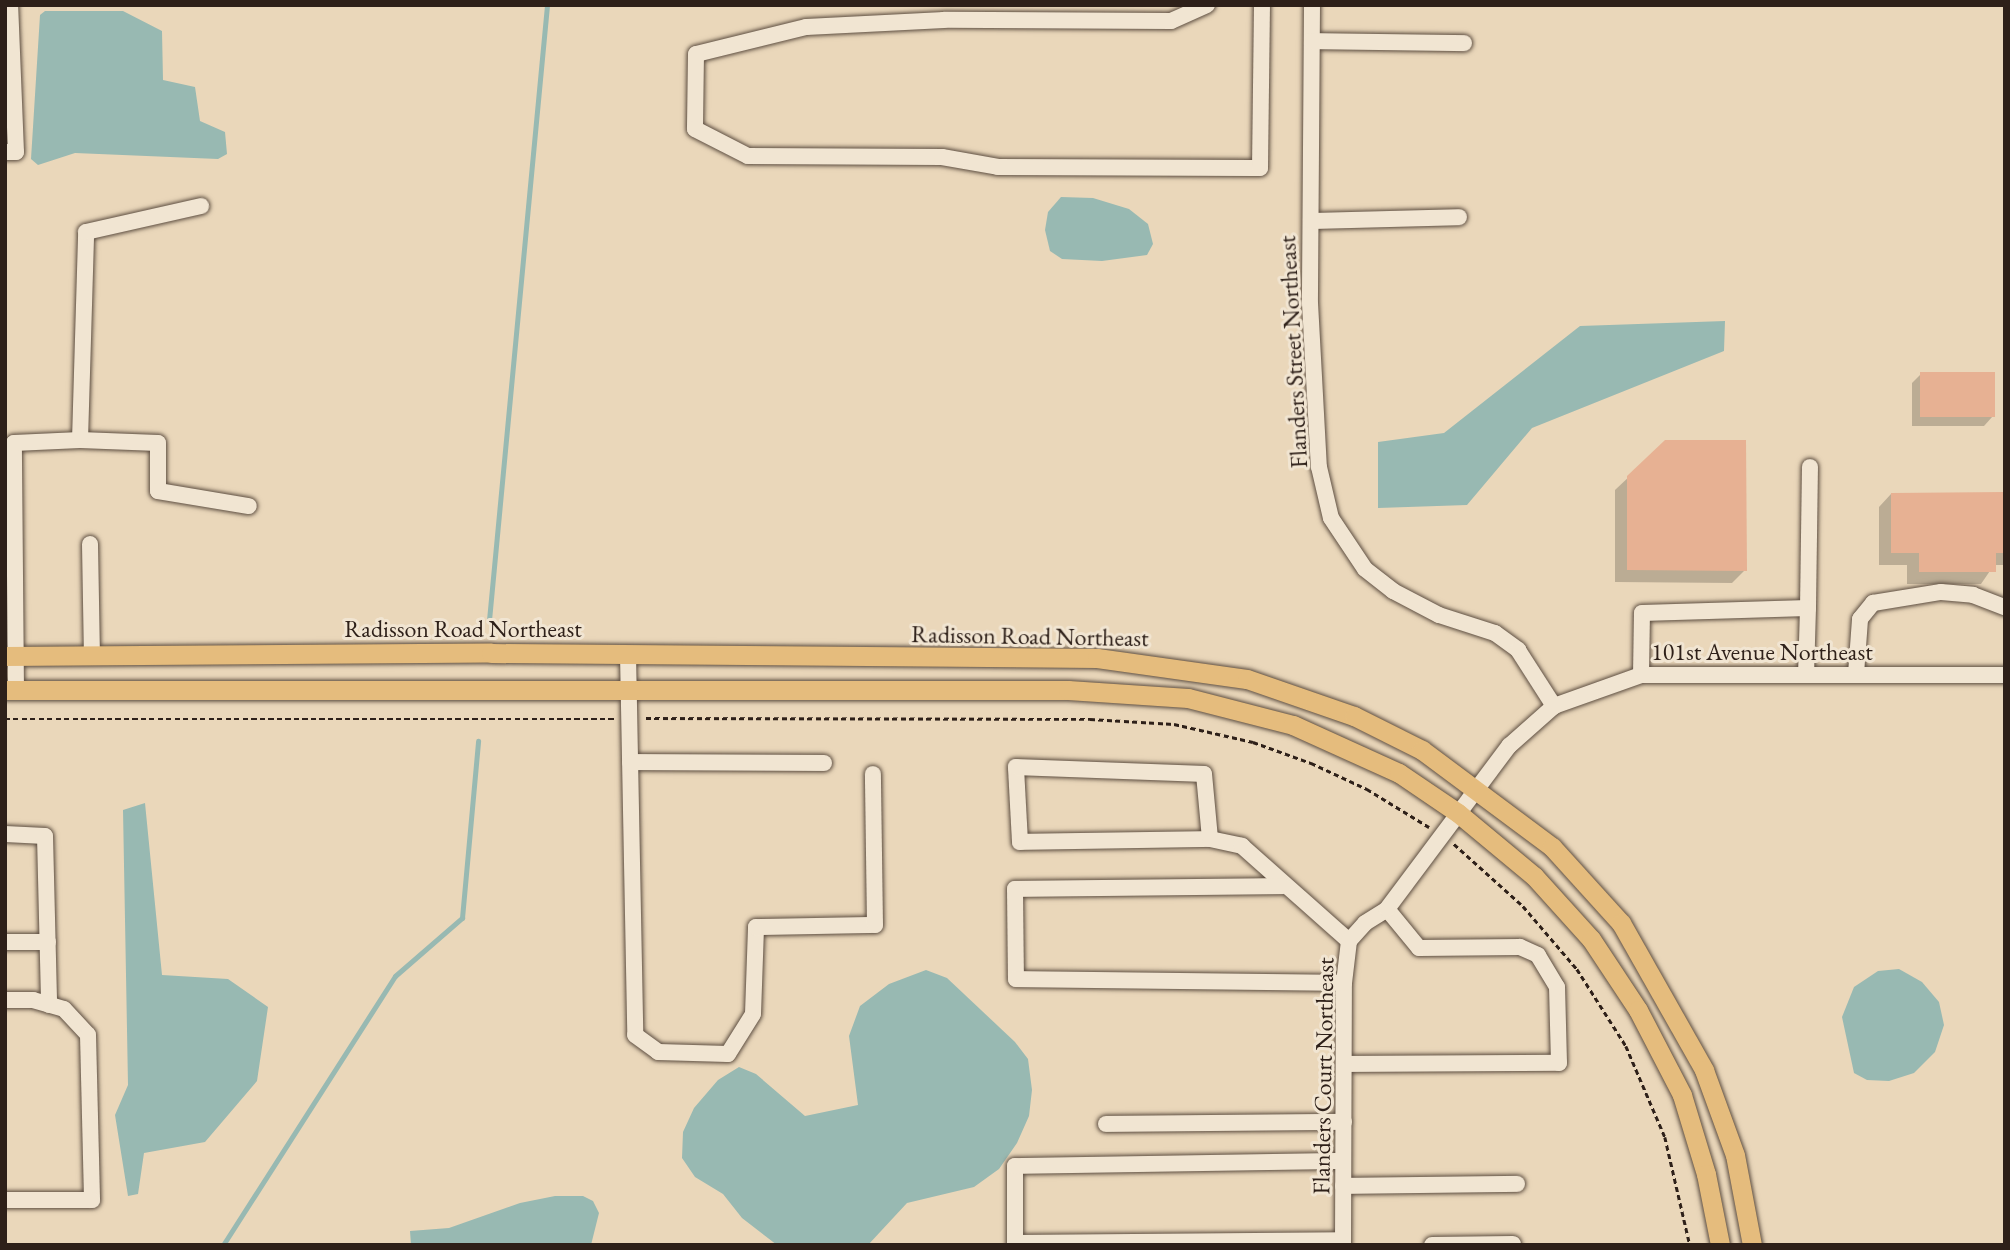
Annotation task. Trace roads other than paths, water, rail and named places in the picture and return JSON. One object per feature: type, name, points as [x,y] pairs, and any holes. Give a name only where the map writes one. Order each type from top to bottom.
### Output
[{"type":"main road","name":"Radisson Road Northeast","points":[[10,656],[628,654],[1097,658],[1162,663],[1247,678],[1354,716],[1422,750],[1476,787],[1552,847],[1621,923],[1677,1014],[1704,1069],[1735,1155],[1752,1245]]},
{"type":"main road","points":[[11,690],[1068,690],[1188,698],[1293,725],[1348,747],[1399,773],[1458,813],[1534,876],[1591,939],[1638,1010],[1682,1095],[1706,1174],[1720,1245]]},
{"type":"street","points":[[5,152],[16,152],[10,5]]},
{"type":"street","points":[[1207,5],[1171,21],[944,20],[806,27],[696,54],[695,129],[748,156],[942,157],[998,167],[1260,168],[1262,5]]},
{"type":"street","name":"Flanders Street Northeast","points":[[1312,5],[1311,221],[1319,467],[1331,518],[1365,569],[1393,591],[1439,615],[1495,633],[1518,650],[1554,706]]},
{"type":"street","points":[[1312,41],[1464,43]]},
{"type":"street","points":[[79,440],[86,232],[201,206]]},
{"type":"street","points":[[1311,221],[1458,217]]},
{"type":"street","points":[[11,690],[14,443],[79,440],[158,443],[158,491],[249,506]]},
{"type":"street","points":[[1806,675],[1810,467]]},
{"type":"street","points":[[90,544],[92,654]]},
{"type":"street","points":[[1856,674],[1860,619],[1872,603],[1941,592],[1973,595],[2005,607]]},
{"type":"street","points":[[1640,676],[1642,613],[1808,608]]},
{"type":"street","points":[[628,654],[635,1035],[658,1052],[729,1054],[753,1014],[756,927],[875,925],[873,774]]},
{"type":"street","name":"101st Avenue Northeast","points":[[1476,787],[1509,746],[1554,706],[1640,676],[2005,675]]},
{"type":"street","points":[[630,762],[824,763]]},
{"type":"street","points":[[1210,839],[1204,774],[1016,767],[1020,842],[1210,839],[1242,846],[1283,886],[1349,941]]},
{"type":"street","name":"Flanders Court Northeast","points":[[1343,1242],[1344,983],[1349,941],[1365,923],[1387,909],[1476,787]]},
{"type":"street","points":[[5,834],[45,836],[50,1005]]},
{"type":"street","points":[[1283,886],[1015,888],[1017,979],[1344,983]]},
{"type":"street","points":[[1344,1064],[1559,1063],[1558,987],[1538,955],[1520,947],[1419,948],[1387,909]]},
{"type":"street","points":[[5,942],[48,942]]},
{"type":"street","points":[[5,1000],[64,1009],[88,1035],[92,1200],[5,1200]]},
{"type":"street","points":[[1106,1124],[1344,1122]]},
{"type":"street","points":[[1343,1161],[1015,1166],[1015,1244],[1343,1242]]},
{"type":"street","points":[[1343,1186],[1517,1184]]},
{"type":"street","points":[[1432,1245],[1513,1244]]},
{"type":"water","points":[[45,11],[123,11],[162,31],[163,80],[195,87],[200,121],[225,132],[227,154],[218,159],[75,153],[38,165],[31,159],[40,15]]},
{"type":"water","points":[[1061,197],[1093,198],[1129,209],[1148,224],[1153,244],[1147,255],[1102,261],[1062,259],[1050,251],[1045,230],[1048,212]]},
{"type":"water","points":[[1725,321],[1724,351],[1532,428],[1467,505],[1378,508],[1378,442],[1444,433],[1580,326]]},
{"type":"water","points":[[145,803],[162,975],[228,979],[268,1007],[257,1081],[205,1142],[144,1153],[138,1194],[128,1196],[115,1115],[128,1085],[123,810]]},
{"type":"water","points":[[1899,969],[1922,982],[1939,1002],[1944,1025],[1935,1052],[1914,1073],[1889,1081],[1867,1080],[1854,1073],[1842,1017],[1854,987],[1878,971]]},
{"type":"water","points":[[926,970],[947,978],[1015,1042],[1028,1059],[1032,1090],[1029,1116],[1017,1143],[999,1169],[974,1187],[907,1203],[868,1245],[777,1245],[742,1218],[723,1194],[695,1177],[682,1158],[683,1132],[694,1108],[718,1080],[739,1067],[756,1074],[805,1116],[858,1105],[849,1036],[860,1006],[889,984]]},
{"type":"water","points":[[555,1196],[583,1196],[593,1201],[599,1213],[591,1245],[411,1245],[410,1231],[449,1228],[520,1203]]},
{"type":"waterway","points":[[489,620],[547,5]]},
{"type":"waterway","points":[[223,1245],[395,976],[462,918],[478,741]]}]
